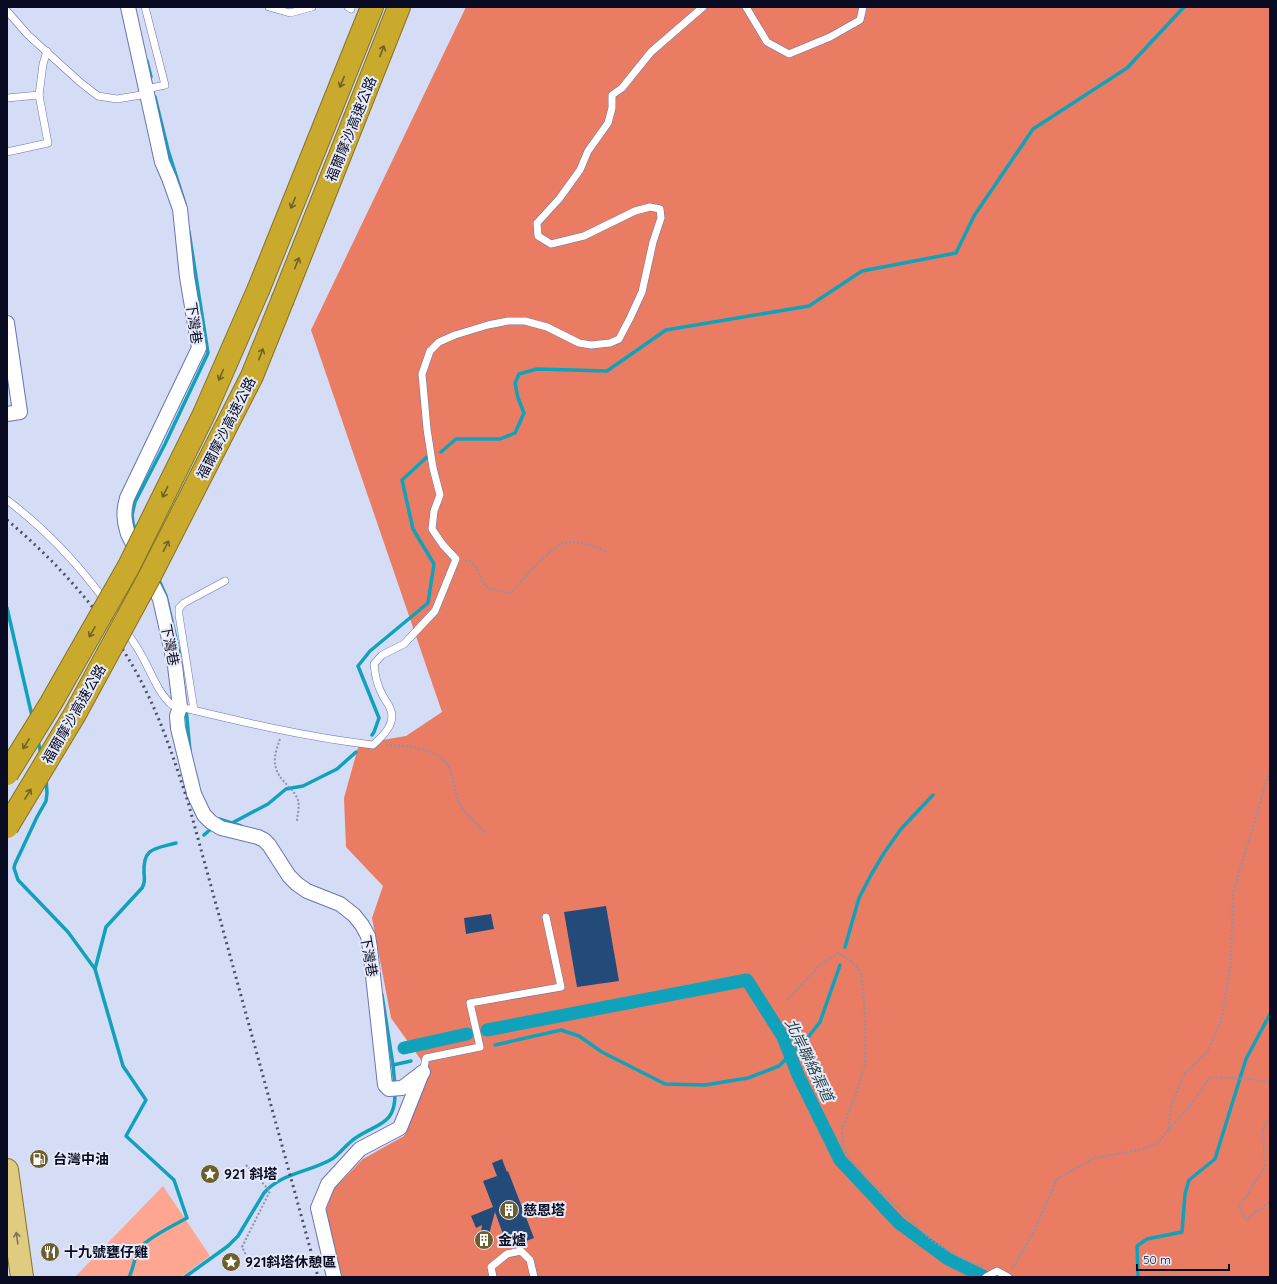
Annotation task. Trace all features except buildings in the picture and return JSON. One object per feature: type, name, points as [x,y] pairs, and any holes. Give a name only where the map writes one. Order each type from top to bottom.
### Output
[{"type":"highway","name":"福爾摩沙高速公路","points":[[7,774],[51,704],[129,566],[204,414],[259,288],[372,7]]},
{"type":"highway","name":"福爾摩沙高速公路","points":[[7,827],[75,714],[150,576],[252,376],[399,7]]},
{"type":"main road","points":[[7,1170],[22,1277]]},
{"type":"street","name":"下灣巷","points":[[128,7],[162,162],[180,209],[187,278],[199,348],[127,498],[124,515],[128,534],[160,599],[175,666],[180,707],[177,716],[178,728],[194,794],[204,815],[216,825],[264,840],[269,845],[289,876],[297,884],[307,891],[340,904],[347,909],[362,925],[368,936],[370,948],[385,1085],[396,1088],[422,1072]]},
{"type":"street","points":[[7,323],[20,412],[7,414]]},
{"type":"street","points":[[334,1277],[318,1208],[328,1184],[360,1149],[400,1128],[422,1072]]},
{"type":"lane","points":[[7,11],[28,35],[81,83],[98,96],[117,99],[165,85],[145,7]]},
{"type":"lane","points":[[269,7],[290,13],[312,7]]},
{"type":"lane","points":[[7,500],[51,538],[82,572],[113,611],[141,654],[167,700],[172,705],[283,730],[336,740],[373,744],[385,734],[391,722],[391,709],[381,694],[375,676],[374,664],[382,655],[404,644],[435,611],[456,559],[443,545],[432,529],[434,511],[440,495],[430,452],[422,374],[430,351],[439,342],[488,325],[508,321],[525,321],[540,325],[579,343],[591,345],[610,343],[619,339],[642,292],[653,242],[661,218],[660,209],[650,208],[635,211],[584,236],[551,244],[538,236],[537,223],[559,199],[580,170],[588,151],[608,123],[612,108],[612,96],[622,88],[651,52],[703,7]]},
{"type":"lane","points":[[746,7],[767,42],[789,54],[830,37],[860,20],[863,7]]},
{"type":"lane","points":[[7,152],[48,143],[40,95],[43,64],[47,51]]},
{"type":"lane","points":[[7,98],[40,95]]},
{"type":"lane","points":[[194,710],[179,608],[184,603],[226,581]]},
{"type":"lane","points":[[422,1072],[426,1058],[480,1047],[470,1003],[561,987],[546,917]]},
{"type":"lane","points":[[493,1277],[491,1267],[507,1254],[521,1252],[530,1260],[534,1277]]},
{"type":"lane","points":[[986,1277],[997,1271],[1008,1277]]},
{"type":"path","points":[[456,559],[470,561],[477,568],[483,583],[490,589],[511,593],[552,549],[565,543],[592,545],[607,552]]},
{"type":"path","points":[[283,730],[275,752],[275,765],[280,778],[298,798],[296,822]]},
{"type":"path","points":[[373,744],[405,746],[434,753],[449,767],[458,800],[466,813],[486,833]]},
{"type":"path","points":[[1168,1130],[1172,1104],[1185,1073],[1208,1051],[1221,1020],[1231,964],[1233,893],[1270,770]]},
{"type":"path","points":[[787,1000],[821,964],[838,954],[851,961],[860,971],[863,984],[865,1064],[855,1097],[842,1130],[843,1146],[849,1159],[932,1241],[961,1258],[997,1271]]},
{"type":"path","points":[[1008,1277],[1034,1231],[1057,1179],[1094,1158],[1140,1150],[1158,1143],[1189,1107],[1210,1077],[1270,1082]]},
{"type":"path","points":[[1270,1119],[1262,1127],[1265,1167],[1238,1207],[1246,1220],[1270,1202]]},
{"type":"path","points":[[246,1165],[270,1191],[242,1247],[253,1268]]},
{"type":"shaded area","points":[[466,7],[1270,7],[1270,1277],[341,1277],[326,1210],[333,1190],[363,1159],[404,1136],[429,1071],[391,1018],[372,918],[383,886],[346,847],[344,798],[359,744],[406,736],[442,712],[311,330]]},
{"type":"shaded area","points":[[163,1186],[210,1256],[181,1277],[75,1277]]},
{"type":"waterway","points":[[441,452],[456,439],[500,439],[515,433],[524,413],[518,398],[515,383],[519,374],[537,369],[607,371],[666,330],[809,306],[862,271],[956,253],[974,216],[1033,129],[1127,68],[1184,7]]},
{"type":"waterway","points":[[147,61],[151,77]]},
{"type":"waterway","points":[[155,97],[168,150],[185,204]]},
{"type":"waterway","points":[[136,532],[132,515],[135,502],[165,444],[208,353],[189,232]]},
{"type":"waterway","points":[[372,735],[379,718],[358,666],[370,651],[428,603],[434,564],[413,529],[402,480],[427,457]]},
{"type":"waterway","points":[[158,578],[166,596],[180,656]]},
{"type":"waterway","points":[[7,608],[32,716]]},
{"type":"waterway","points":[[186,708],[190,751]]},
{"type":"waterway","points":[[38,740],[41,755]]},
{"type":"waterway","points":[[232,823],[268,804],[286,789],[303,786],[337,769],[356,752]]},
{"type":"waterway","points":[[46,779],[46,801],[37,817],[14,868],[18,880],[68,932],[95,969],[123,1066],[146,1100],[126,1136],[174,1180],[187,1218],[149,1240],[140,1248],[136,1255],[129,1277]]},
{"type":"waterway","points":[[845,947],[859,898],[871,875],[901,829],[933,795]]},
{"type":"waterway","points":[[219,819],[241,826]]},
{"type":"waterway","points":[[204,835],[213,827]]},
{"type":"waterway","points":[[95,969],[106,927],[143,886],[144,864],[148,854],[156,848],[176,843]]},
{"type":"waterway","points":[[495,1045],[561,1030],[579,1036],[602,1052],[665,1084],[705,1085],[748,1078],[779,1066],[809,1036],[820,1022],[840,965]]},
{"type":"waterway","name":"北岸聯絡渠道","points":[[487,1030],[747,980],[783,1037],[798,1075],[840,1160],[899,1223],[948,1259],[985,1277]]},
{"type":"waterway","points":[[382,995],[395,1086]]},
{"type":"waterway","points":[[1138,1277],[1137,1246],[1147,1239],[1182,1232],[1185,1194],[1189,1180],[1215,1159],[1246,1059],[1270,1014]]},
{"type":"waterway","name":"北岸聯絡渠道","points":[[404,1048],[467,1034]]},
{"type":"waterway","points":[[393,1065],[411,1061]]},
{"type":"waterway","points":[[185,1277],[228,1246],[238,1236],[264,1193],[271,1186],[287,1177],[332,1159],[353,1139],[385,1121],[393,1111],[395,1092]]},
{"type":"railway","points":[[7,520],[47,556],[100,617],[130,662],[156,713],[188,802],[318,1277]]},
{"type":"place","name":"台灣中油","points":[[39,1159]]},
{"type":"place","name":"921 斜塔","points":[[210,1174]]},
{"type":"place","name":"慈恩塔","points":[[509,1210]]},
{"type":"place","name":"金爐","points":[[484,1240]]},
{"type":"place","name":"十九號甕仔雞","points":[[50,1252]]},
{"type":"place","name":"921斜塔休憩區","points":[[231,1262]]}]
